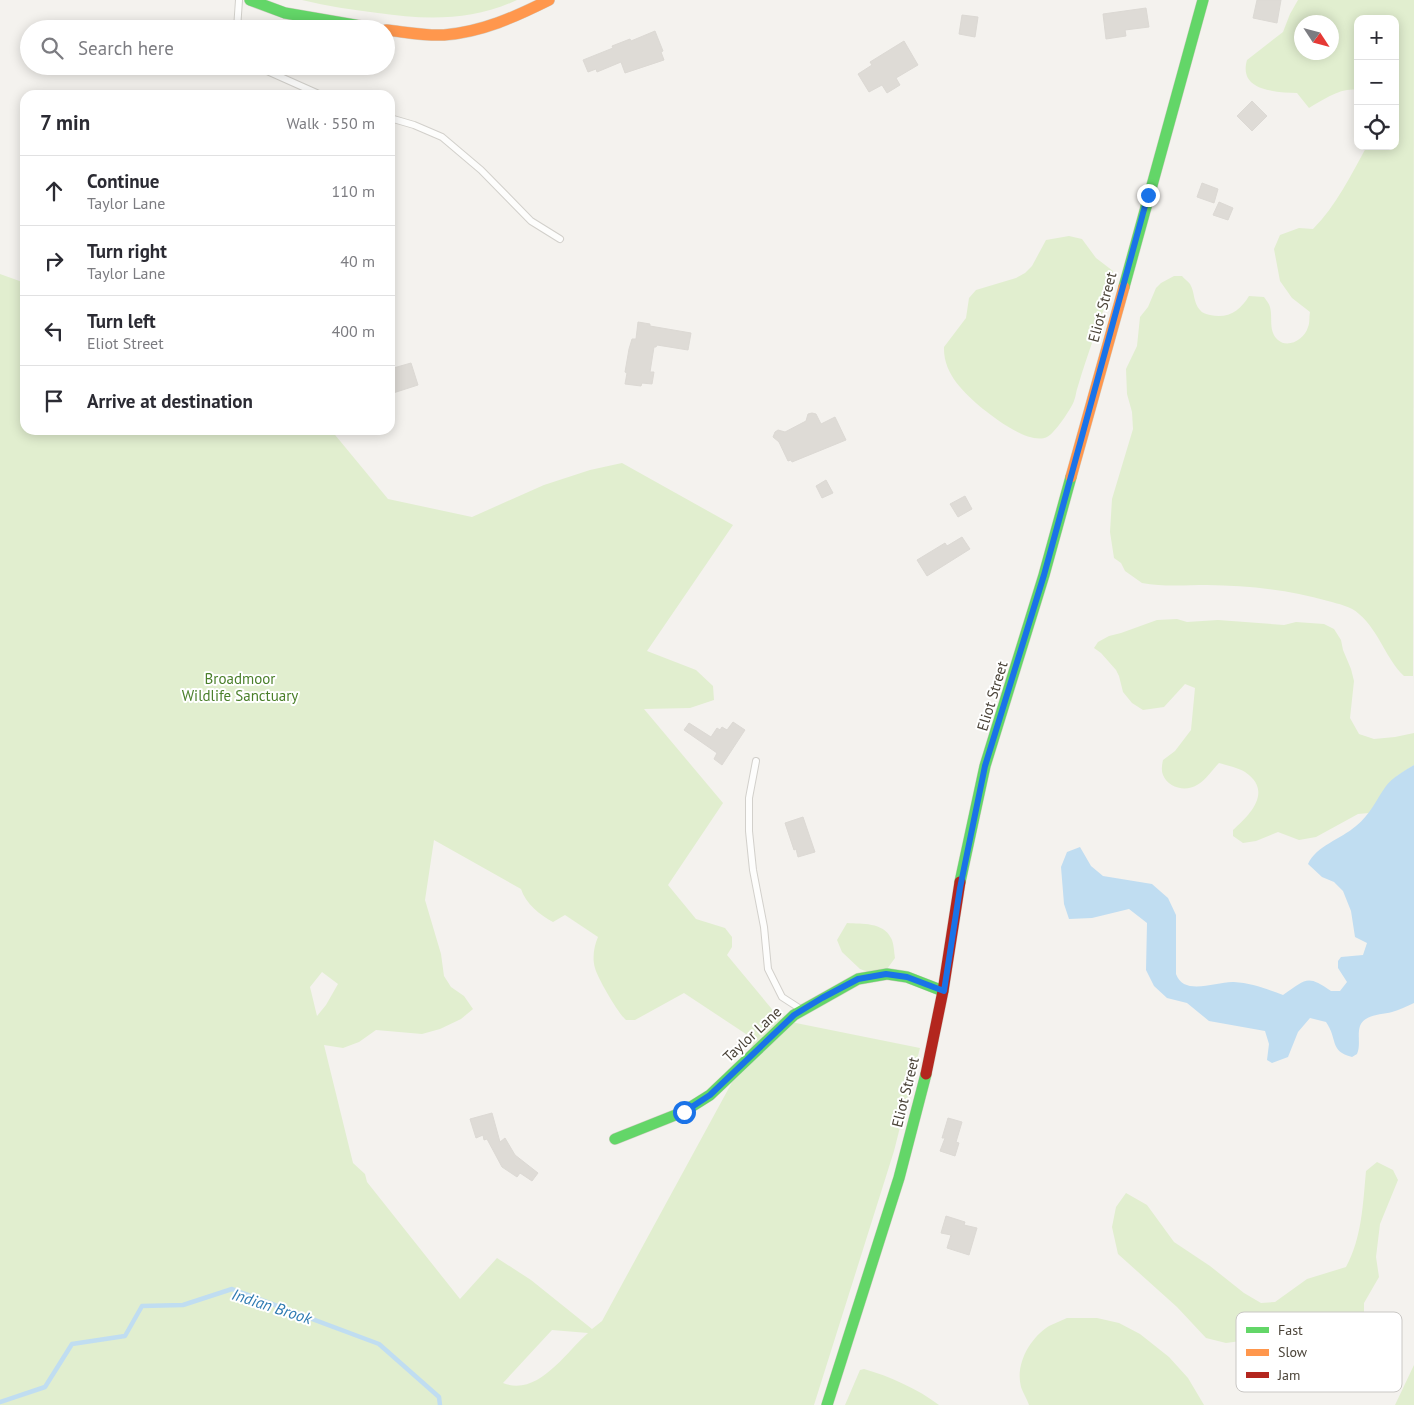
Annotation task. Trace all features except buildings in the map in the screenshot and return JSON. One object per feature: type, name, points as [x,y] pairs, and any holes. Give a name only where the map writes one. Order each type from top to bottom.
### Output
[{"type":"main road","points":[[250,0],[285,12],[329,20]]},
{"type":"main road","points":[[395,31],[442,35],[479,30],[511,20],[549,0]]},
{"type":"main road","name":"Eliot Street","points":[[827,1405],[900,1178],[944,991],[960,888],[985,766],[1046,568],[1203,0]]},
{"type":"main road","name":"Taylor Lane","points":[[616,1139],[684,1112],[710,1095],[794,1015],[858,979],[886,974],[907,977],[944,991]]},
{"type":"lane","points":[[238,20],[239,0]]},
{"type":"lane","points":[[276,75],[310,90]]},
{"type":"lane","points":[[395,119],[442,137],[481,170],[531,221],[560,239]]},
{"type":"lane","points":[[756,761],[749,798],[749,832],[753,870],[764,927],[768,969],[782,997],[803,1010]]},
{"type":"green space","points":[[302,0],[517,0],[483,12],[431,18],[359,11]]},
{"type":"green space","points":[[1298,0],[1414,0],[1413,676],[1404,676],[1392,662],[1372,628],[1356,611],[1348,607],[1313,597],[1253,587],[1142,583],[1125,571],[1121,563],[1114,558],[1110,532],[1112,499],[1133,429],[1132,412],[1127,394],[1126,369],[1137,346],[1140,317],[1148,307],[1156,288],[1174,276],[1182,276],[1190,284],[1196,304],[1201,311],[1216,316],[1233,313],[1242,306],[1249,296],[1264,297],[1270,307],[1272,329],[1278,340],[1282,343],[1291,343],[1300,339],[1309,324],[1310,312],[1292,298],[1280,281],[1274,249],[1280,235],[1299,228],[1313,229],[1336,200],[1365,150],[1399,150],[1399,15],[1354,15],[1354,90],[1339,92],[1309,108],[1297,93],[1261,88],[1253,84],[1248,78],[1246,70],[1247,60],[1283,32]]},
{"type":"green space","points":[[1069,236],[1082,239],[1096,258],[1113,271],[1112,285],[1075,399],[1054,431],[1047,437],[1040,439],[1013,430],[976,403],[951,374],[947,366],[944,347],[966,318],[969,298],[976,290],[1016,278],[1025,273],[1032,266],[1046,240]]},
{"type":"green space","name":"Broadmoor Wildlife Sanctuary","points":[[0,274],[20,281],[20,435],[335,435],[388,499],[472,517],[544,485],[590,470],[622,463],[733,525],[647,651],[696,670],[713,686],[714,700],[690,708],[644,709],[723,803],[668,885],[696,919],[725,928],[732,937],[732,947],[727,955],[781,1020],[920,1048],[894,1151],[814,1405],[0,1405]],"holes":[[[434,840],[521,889],[530,904],[553,922],[565,915],[598,937],[594,952],[595,968],[609,996],[626,1020],[635,1020],[684,993],[755,1040],[602,1321],[592,1329],[531,1280],[497,1258],[460,1299],[367,1182],[365,1174],[353,1163],[324,1045],[343,1048],[359,1042],[376,1030],[422,1034],[440,1029],[461,1019],[473,1009],[464,996],[451,987],[444,976],[441,954],[425,900]],[[322,972],[338,984],[326,1005],[317,1016],[310,987]],[[552,1330],[588,1333],[550,1371],[539,1379],[528,1384],[516,1386],[503,1383]]]},
{"type":"green space","points":[[1177,619],[1187,622],[1218,620],[1284,625],[1296,622],[1324,624],[1334,629],[1341,640],[1354,681],[1350,718],[1359,734],[1374,739],[1414,733],[1414,765],[1397,776],[1369,813],[1358,814],[1316,837],[1299,840],[1278,832],[1256,841],[1243,843],[1233,836],[1233,830],[1252,810],[1258,794],[1253,779],[1245,772],[1219,763],[1200,783],[1188,788],[1173,786],[1165,779],[1162,773],[1163,760],[1175,751],[1191,730],[1195,688],[1185,684],[1164,707],[1143,710],[1132,703],[1123,692],[1116,670],[1094,648],[1098,642],[1109,636],[1157,620]]},
{"type":"green space","points":[[847,923],[878,926],[887,933],[893,942],[895,958],[887,969],[871,973],[860,969],[842,952],[837,940]]},
{"type":"green space","points":[[1377,1162],[1393,1170],[1398,1180],[1380,1224],[1376,1257],[1379,1277],[1364,1303],[1364,1312],[1236,1312],[1236,1342],[1226,1343],[1206,1338],[1177,1307],[1118,1254],[1112,1227],[1116,1207],[1126,1193],[1147,1205],[1174,1242],[1210,1266],[1244,1293],[1261,1303],[1275,1302],[1307,1279],[1346,1267],[1359,1232],[1366,1171]]},
{"type":"green space","points":[[1067,1318],[1097,1318],[1119,1323],[1140,1334],[1169,1357],[1188,1378],[1204,1405],[1029,1405],[1021,1387],[1020,1369],[1022,1361],[1030,1345],[1042,1331]]},
{"type":"green space","points":[[1414,1365],[1414,1405],[1395,1405]]},
{"type":"green space","points":[[864,1369],[903,1384],[939,1405],[845,1405],[860,1370]]},
{"type":"water","points":[[1414,765],[1414,1003],[1395,1011],[1369,1017],[1362,1022],[1357,1054],[1352,1057],[1337,1048],[1326,1022],[1310,1018],[1298,1032],[1288,1057],[1272,1063],[1267,1060],[1269,1044],[1265,1031],[1209,1021],[1187,1003],[1167,998],[1154,986],[1146,970],[1147,923],[1129,909],[1092,918],[1069,919],[1064,904],[1061,867],[1067,852],[1080,847],[1091,866],[1103,876],[1152,884],[1168,898],[1176,915],[1176,974],[1180,981],[1186,985],[1202,986],[1234,982],[1259,987],[1283,995],[1302,982],[1311,981],[1317,982],[1331,991],[1340,991],[1347,982],[1338,968],[1338,961],[1341,957],[1363,955],[1367,943],[1355,937],[1351,911],[1343,891],[1334,882],[1322,877],[1308,864],[1323,847],[1361,822],[1389,783]]},
{"type":"waterway","name":"Indian Brook","points":[[0,1402],[45,1387],[72,1344],[125,1336],[142,1306],[183,1305],[232,1289],[379,1344],[439,1397],[440,1405]]},
{"type":"traffic: fast","points":[[250,0],[285,13],[326,20]]},
{"type":"traffic: fast","points":[[1124,287],[1203,0]]},
{"type":"traffic: fast","points":[[960,882],[985,766],[1044,575],[1071,477]]},
{"type":"traffic: fast","points":[[615,1139],[683,1112],[710,1095],[794,1015],[858,979],[887,974],[907,977],[943,991]]},
{"type":"traffic: fast","points":[[827,1405],[899,1178],[926,1074]]},
{"type":"traffic: slow","points":[[395,31],[444,35],[472,31],[498,23],[549,0]]},
{"type":"traffic: slow","points":[[1071,477],[1124,287]]},
{"type":"traffic: jam","points":[[926,1074],[943,991],[960,882]]},
{"type":"route","points":[[684,1112],[710,1095],[794,1015],[858,979],[886,974],[907,977],[944,991],[960,888],[985,766],[1000,723],[1044,575],[1148,195]]}]
